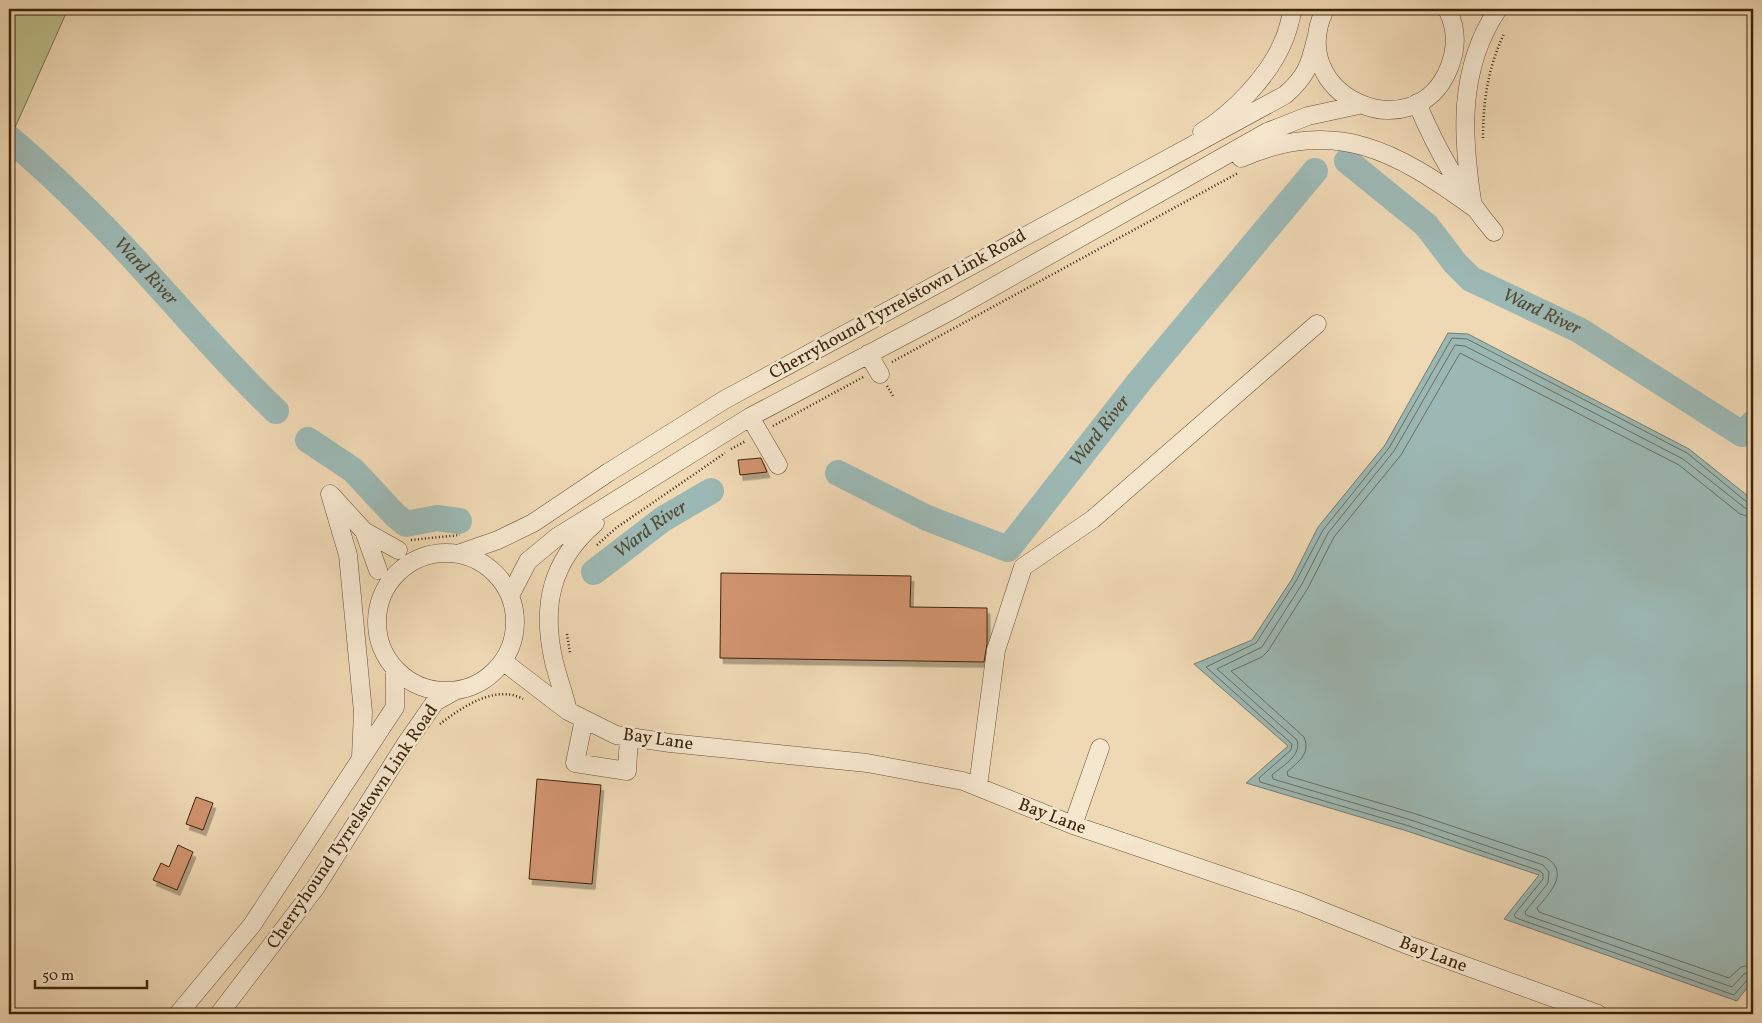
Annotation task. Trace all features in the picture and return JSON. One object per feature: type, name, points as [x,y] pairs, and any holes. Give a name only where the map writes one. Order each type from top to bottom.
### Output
[{"type":"street","points":[[1132,177],[1206,130],[1241,101],[1263,75],[1283,43],[1293,9]]},
{"type":"street","points":[[1473,207],[1466,166],[1464,139],[1466,101],[1473,66],[1483,38],[1498,9]]},
{"type":"street","name":"Cherryhound Tyrrelstown Link Road","points":[[458,554],[498,540],[534,523],[609,472],[724,400],[1132,177],[1219,133],[1285,95],[1302,80],[1312,56],[1322,12]]},
{"type":"street","points":[[1316,39],[1319,60],[1327,78],[1341,94],[1359,105],[1378,110],[1398,109],[1417,103],[1434,91],[1446,76],[1454,57],[1455,37],[1451,12]]},
{"type":"street","points":[[1417,103],[1442,158],[1473,207],[1494,232]]},
{"type":"street","name":"Cherryhound Tyrrelstown Link Road","points":[[511,594],[528,561],[557,537],[750,417],[868,354],[1267,132],[1308,116],[1359,105]]},
{"type":"street","points":[[1160,193],[1267,147],[1313,139],[1339,140],[1376,149],[1419,170],[1473,207]]},
{"type":"street","points":[[978,786],[996,650],[1024,567],[1093,520],[1317,324]]},
{"type":"street","points":[[868,354],[879,372]]},
{"type":"street","points":[[750,417],[778,465]]},
{"type":"street","points":[[568,710],[548,627],[548,607],[552,586],[564,558],[582,534],[610,510],[695,450]]},
{"type":"street","points":[[361,759],[363,712],[348,555],[330,494],[364,532],[398,550]]},
{"type":"street","points":[[364,532],[378,570]]},
{"type":"street","points":[[436,553],[458,554],[480,561],[498,575],[511,594],[516,617],[514,640],[504,662],[491,677],[473,687],[453,692],[437,692],[407,680],[394,669],[384,654],[377,626],[381,599],[389,582],[402,569],[418,559],[436,553]]},
{"type":"street","name":"Bay Lane","points":[[504,662],[568,710],[616,735],[867,762],[918,771],[978,786],[1073,825],[1300,902],[1414,948],[1598,1014]]},
{"type":"street","name":"Cherryhound Tyrrelstown Link Road","points":[[178,1014],[252,925],[394,707],[394,669]]},
{"type":"street","name":"Cherryhound Tyrrelstown Link Road","points":[[219,1014],[316,887],[405,745],[435,702],[453,692]]},
{"type":"street","points":[[584,719],[575,762],[627,770],[629,737]]},
{"type":"street","points":[[1073,825],[1100,748]]},
{"type":"path","points":[[1464,139],[1483,138],[1483,113],[1488,77],[1505,32]]},
{"type":"path","points":[[596,546],[624,523],[727,452],[759,433],[879,372],[1245,170]]},
{"type":"path","points":[[558,673],[573,670],[566,627]]},
{"type":"path","points":[[438,726],[457,711],[496,694],[516,695],[529,702],[538,689]]},
{"type":"green space","points":[[9,9],[68,9],[9,141]]},
{"type":"water","points":[[1448,333],[1468,334],[1689,449],[1753,500],[1753,980],[1737,1001],[1504,919],[1539,875],[1407,831],[1246,783],[1288,746],[1194,664],[1252,640],[1292,579],[1318,527],[1385,445]]},
{"type":"building","points":[[761,458],[767,472],[740,475],[738,460]]},
{"type":"building","points":[[721,573],[911,576],[910,607],[987,608],[987,644],[984,662],[720,658]]},
{"type":"building","points":[[537,779],[601,785],[592,884],[529,879]]},
{"type":"building","points":[[196,797],[213,803],[203,830],[186,824]]},
{"type":"building","points":[[178,845],[193,852],[177,890],[153,880],[161,863],[169,867]]},
{"type":"waterway","name":"Ward River","points":[[9,138],[81,204],[236,371],[276,411]]},
{"type":"waterway","name":"Ward River","points":[[1347,161],[1426,225],[1455,263],[1471,279],[1579,330],[1742,434],[1753,423]]},
{"type":"waterway","name":"Ward River","points":[[838,473],[927,518],[1008,549],[1139,382],[1315,171]]},
{"type":"waterway","name":"Ward River","points":[[308,440],[353,470],[395,515],[406,524],[437,518],[459,521]]},
{"type":"waterway","name":"Ward River","points":[[594,572],[663,519],[711,491]]}]
